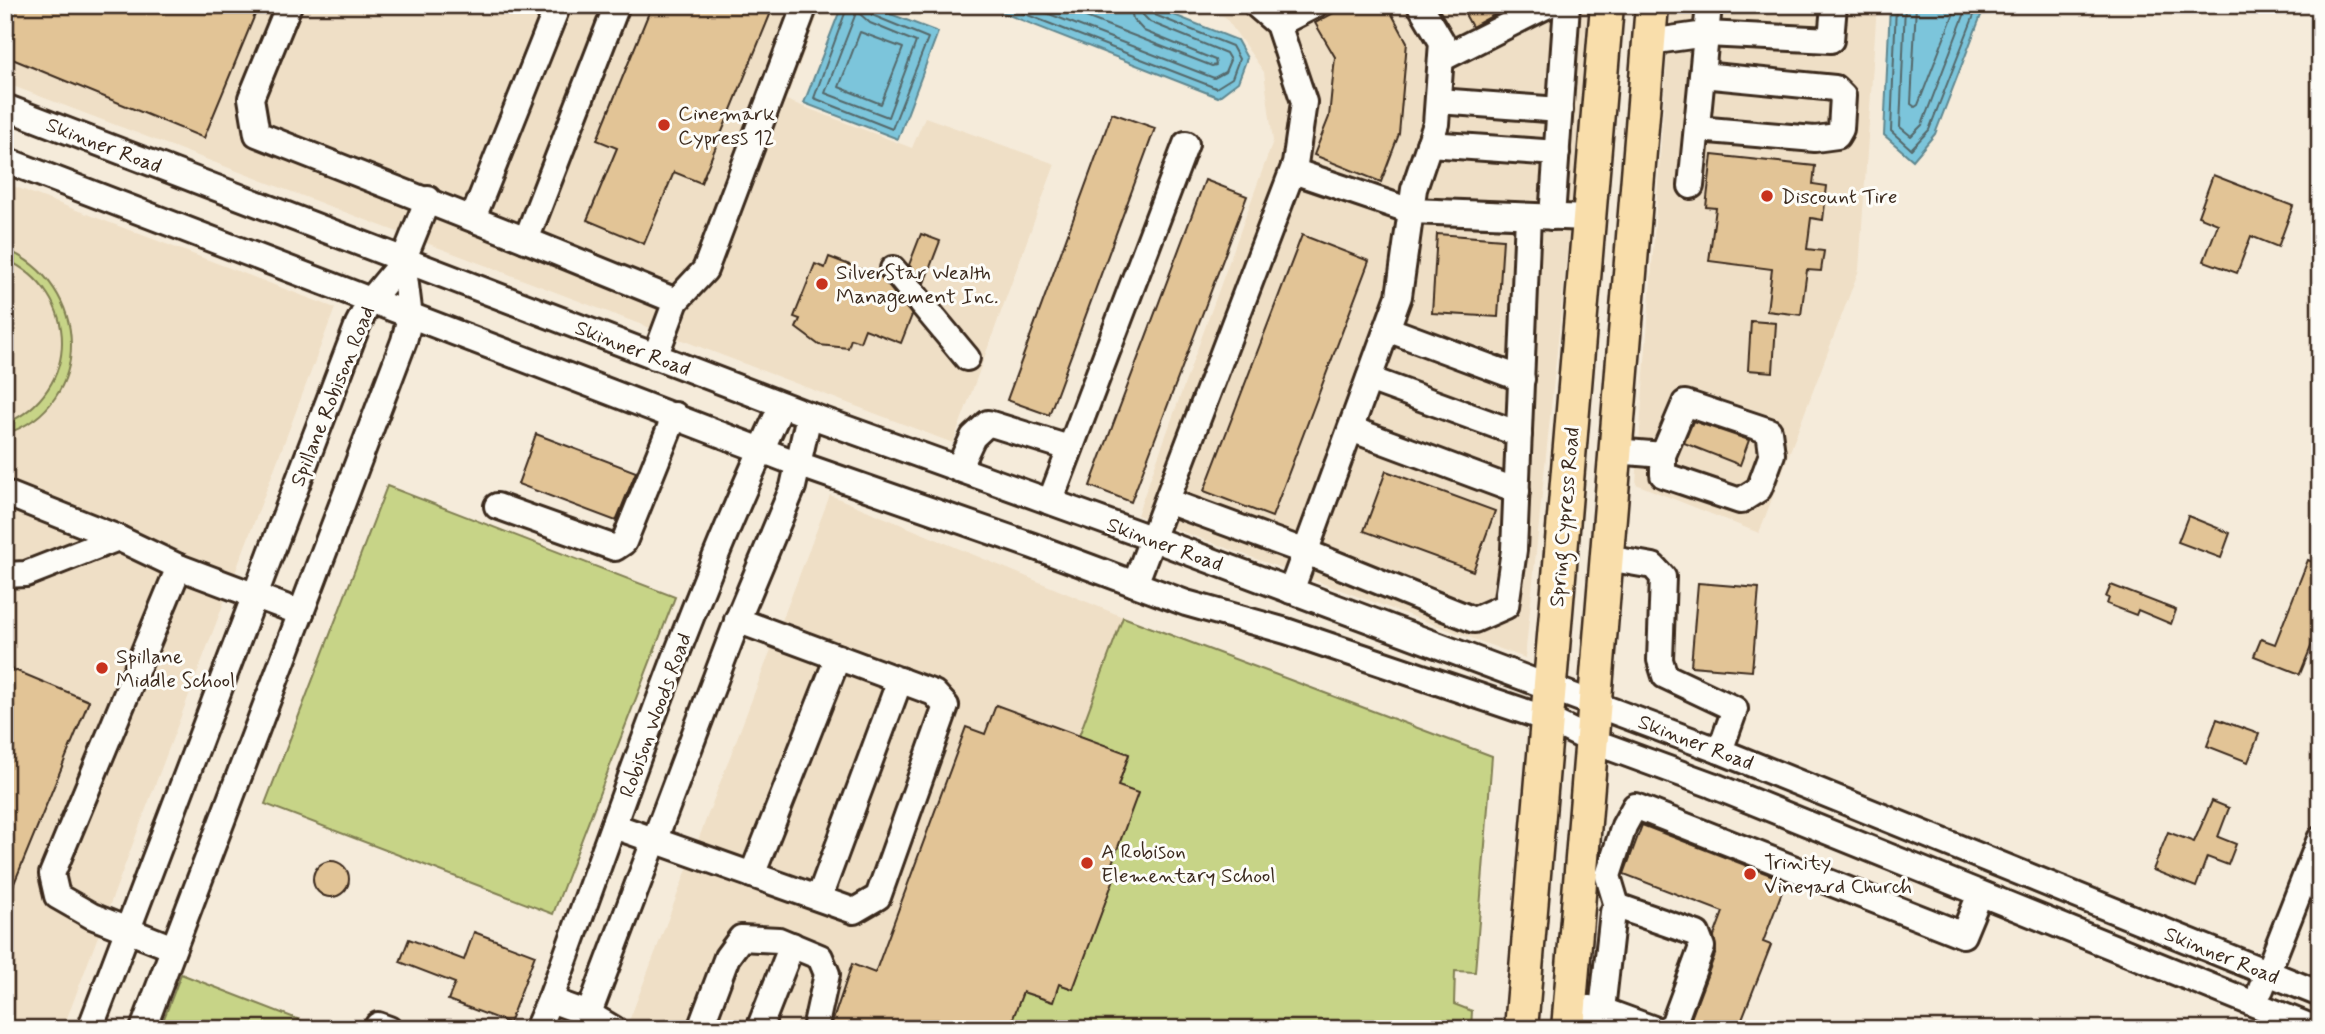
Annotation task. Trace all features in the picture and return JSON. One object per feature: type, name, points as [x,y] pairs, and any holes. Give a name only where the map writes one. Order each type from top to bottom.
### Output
[{"type":"main road","name":"Spring Cypress Road","points":[[1521,1029],[1607,5]]},
{"type":"main road","points":[[1569,1017],[1652,5]]},
{"type":"main road","points":[[1588,218],[1633,230]]},
{"type":"street","points":[[289,5],[251,98],[257,134],[428,199],[676,301]]},
{"type":"street","points":[[473,218],[558,5]]},
{"type":"street","points":[[526,240],[617,5]]},
{"type":"street","points":[[655,357],[676,301],[705,270],[805,5]]},
{"type":"street","points":[[1135,584],[1293,171],[1304,102],[1278,24],[1256,5]]},
{"type":"street","points":[[1278,24],[1315,5]]},
{"type":"street","points":[[1291,591],[1399,296],[1414,189],[1436,124],[1442,42],[1420,5]]},
{"type":"street","points":[[1440,59],[1548,5]]},
{"type":"street","points":[[1167,500],[1306,551],[1474,620],[1506,606],[1514,550],[1522,379],[1540,216],[1557,153],[1567,5]]},
{"type":"street","points":[[1691,186],[1709,5]]},
{"type":"street","points":[[1649,42],[1706,34],[1831,40],[1834,5]]},
{"type":"street","points":[[1697,129],[1815,139],[1838,136],[1841,129],[1843,96],[1835,88],[1702,75]]},
{"type":"street","points":[[1437,102],[1560,110]]},
{"type":"street","name":"Skinner Road","points":[[5,107],[782,405],[1152,539],[1720,751],[2320,994]]},
{"type":"street","points":[[1429,144],[1557,153]]},
{"type":"street","points":[[1050,502],[1186,145]]},
{"type":"street","name":"Skinner Road","points":[[5,160],[798,464],[1186,603],[1374,659],[1547,719],[1592,741],[1712,785],[2316,1029]]},
{"type":"street","points":[[1293,171],[1411,211],[1588,218]]},
{"type":"street","points":[[403,261],[428,199]]},
{"type":"street","name":"Spillane Robison Road","points":[[90,1029],[358,324],[370,301],[403,261]]},
{"type":"street","name":"Spillane Robison Road","points":[[143,1029],[404,341],[410,317],[403,261]]},
{"type":"street","points":[[893,269],[967,358]]},
{"type":"street","points":[[1387,330],[1522,379]]},
{"type":"street","points":[[1369,379],[1520,434]]},
{"type":"street","points":[[1685,402],[1769,431],[1772,454],[1759,489],[1740,501],[1663,475],[1663,454],[1685,402]]},
{"type":"street","name":"Robison Woods Road","points":[[537,1029],[698,598],[782,405]]},
{"type":"street","points":[[497,506],[615,548],[624,542],[675,415]]},
{"type":"street","name":"Robison Woods Road","points":[[586,1022],[737,620],[793,487],[809,415]]},
{"type":"street","points":[[958,469],[973,437],[988,423],[1069,449]]},
{"type":"street","points":[[1351,429],[1517,491]]},
{"type":"street","points":[[1615,451],[1663,454]]},
{"type":"street","points":[[5,493],[118,538],[179,567],[301,613]]},
{"type":"street","points":[[5,575],[26,574],[118,538]]},
{"type":"street","points":[[1607,558],[1653,566],[1663,577],[1660,660],[1665,676],[1735,709],[1720,751]]},
{"type":"street","points":[[173,948],[92,916],[57,896],[52,874],[179,567]]},
{"type":"street","points":[[614,826],[854,911],[878,897],[946,706],[934,693],[737,620]]},
{"type":"street","points":[[752,875],[838,657]]},
{"type":"street","points":[[819,898],[900,680]]},
{"type":"street","points":[[1617,906],[1608,876],[1624,826],[1635,806],[1963,935],[1997,864]]},
{"type":"street","points":[[2254,1005],[2320,839]]},
{"type":"street","points":[[1602,1010],[1613,912],[1617,906]]},
{"type":"street","points":[[1617,906],[1697,934],[1702,947],[1673,1025],[1666,1029]]},
{"type":"street","points":[[700,1029],[727,957],[741,938],[779,940],[820,957],[827,974],[815,1029]]},
{"type":"street","points":[[759,1029],[792,946]]},
{"type":"street","points":[[550,1000],[586,1022],[614,1029]]},
{"type":"street","points":[[1569,1017],[1602,1010],[1654,1029]]},
{"type":"shaded area","points":[[5,5],[822,5],[786,100],[912,148],[925,117],[1055,164],[953,443],[5,83]]},
{"type":"shaded area","points":[[1199,5],[1588,5],[1570,225],[1525,658],[1137,515],[1273,141],[1264,72],[1225,17]]},
{"type":"shaded area","points":[[1671,5],[1877,5],[1859,270],[1759,533],[1636,484]]},
{"type":"shaded area","name":"Spillane Middle School","points":[[5,183],[335,308],[63,1029],[5,1029]]},
{"type":"shaded area","name":"A Robison Elementary School","points":[[830,495],[1123,617],[1492,756],[1475,972],[1455,971],[1454,1004],[1472,1011],[1471,1029],[626,1029]]},
{"type":"green space","points":[[5,249],[33,266],[54,289],[67,315],[71,344],[67,372],[55,398],[34,419],[5,434],[5,424],[30,409],[48,389],[58,366],[62,342],[58,317],[48,294],[30,274],[5,259]]},
{"type":"green space","points":[[387,486],[675,597],[553,914],[265,804]]},
{"type":"green space","points":[[1123,617],[1492,756],[1475,972],[1455,971],[1454,1004],[1472,1011],[1471,1029],[1015,1029],[1004,1025],[1023,992],[1052,1002],[1059,984],[1073,989],[1114,877],[1102,872],[1137,793],[1118,786],[1129,755],[1079,736]]},
{"type":"green space","points":[[181,974],[323,1029],[160,1029]]},
{"type":"water","points":[[842,5],[867,5],[938,32],[898,139],[804,103]]},
{"type":"water","points":[[983,5],[1149,5],[1237,40],[1247,58],[1238,82],[1218,97]]},
{"type":"water","points":[[1890,5],[1985,5],[1935,134],[1913,160],[1884,135]]},
{"type":"building","points":[[5,5],[259,5],[204,138],[5,56]]},
{"type":"building","name":"Cinemark Cypress 12","points":[[652,5],[774,5],[701,183],[674,172],[644,244],[587,220],[617,148],[597,140]]},
{"type":"building","points":[[1348,5],[1387,5],[1407,42],[1399,134],[1381,182],[1314,155],[1329,117],[1335,57],[1315,23]]},
{"type":"building","points":[[1460,5],[1512,5],[1472,27]]},
{"type":"building","points":[[1112,113],[1155,128],[1049,415],[1007,400]]},
{"type":"building","points":[[1712,155],[1815,166],[1813,184],[1827,186],[1823,220],[1811,218],[1807,249],[1824,251],[1821,271],[1807,270],[1801,315],[1767,311],[1772,269],[1709,261],[1716,208],[1706,207]]},
{"type":"building","points":[[2213,175],[2293,206],[2278,247],[2251,236],[2237,273],[2204,261],[2218,224],[2198,216]]},
{"type":"building","points":[[1205,180],[1247,196],[1131,502],[1090,486]]},
{"type":"building","points":[[921,234],[940,241],[924,283],[909,265]]},
{"type":"building","points":[[1437,234],[1503,239],[1498,317],[1432,313]]},
{"type":"building","points":[[1302,235],[1369,261],[1272,517],[1204,491]]},
{"type":"building","points":[[829,257],[881,277],[912,315],[901,343],[865,329],[860,342],[851,339],[848,348],[819,345],[796,328],[800,319],[794,317],[815,264],[825,268]]},
{"type":"building","points":[[1751,321],[1776,323],[1773,372],[1748,370]]},
{"type":"building","points":[[1693,421],[1749,440],[1740,465],[1684,443]]},
{"type":"building","points":[[536,434],[636,472],[616,521],[518,484]]},
{"type":"building","points":[[1386,471],[1495,511],[1473,571],[1364,531]]},
{"type":"building","points":[[2188,516],[2230,533],[2221,558],[2178,542]]},
{"type":"building","points":[[2308,560],[2320,565],[2320,596],[2313,614],[2320,616],[2320,625],[2300,674],[2254,656],[2261,639],[2275,644]]},
{"type":"building","points":[[1698,583],[1759,588],[1752,671],[1691,666]]},
{"type":"building","points":[[2111,585],[2176,610],[2171,624],[2138,610],[2136,615],[2107,604],[2109,598],[2106,597]]},
{"type":"building","points":[[5,666],[89,701],[6,903],[5,903]]},
{"type":"building","points":[[996,705],[1129,754],[1118,786],[1138,793],[1108,874],[1115,876],[1073,989],[1059,984],[1053,1002],[1023,992],[1009,1029],[830,1029],[852,964],[875,973],[966,727],[985,734]]},
{"type":"building","points":[[2217,719],[2259,734],[2248,762],[2207,746]]},
{"type":"building","points":[[2212,801],[2229,808],[2218,837],[2236,844],[2228,865],[2207,857],[2196,887],[2153,870],[2168,832],[2194,842]]},
{"type":"building","points":[[1642,825],[1786,881],[1763,942],[1771,945],[1738,1029],[1687,1029],[1716,952],[1714,936],[1723,912],[1624,874]]},
{"type":"building","points":[[331,861],[344,866],[349,879],[344,892],[331,897],[318,892],[313,879],[318,866]]},
{"type":"building","points":[[474,932],[535,955],[509,1023],[448,1000],[455,983],[400,962],[409,939],[464,960]]},
{"type":"place","name":"Cinemark Cypress 12","points":[[664,125]]},
{"type":"place","name":"Discount Tire","points":[[1767,196]]},
{"type":"place","name":"SilverStar Wealth Management Inc.","points":[[822,284]]},
{"type":"place","name":"Spillane Middle School","points":[[102,668]]},
{"type":"place","name":"A Robison Elementary School","points":[[1087,863]]},
{"type":"place","name":"Trinity Vineyard Church","points":[[1750,874]]}]
